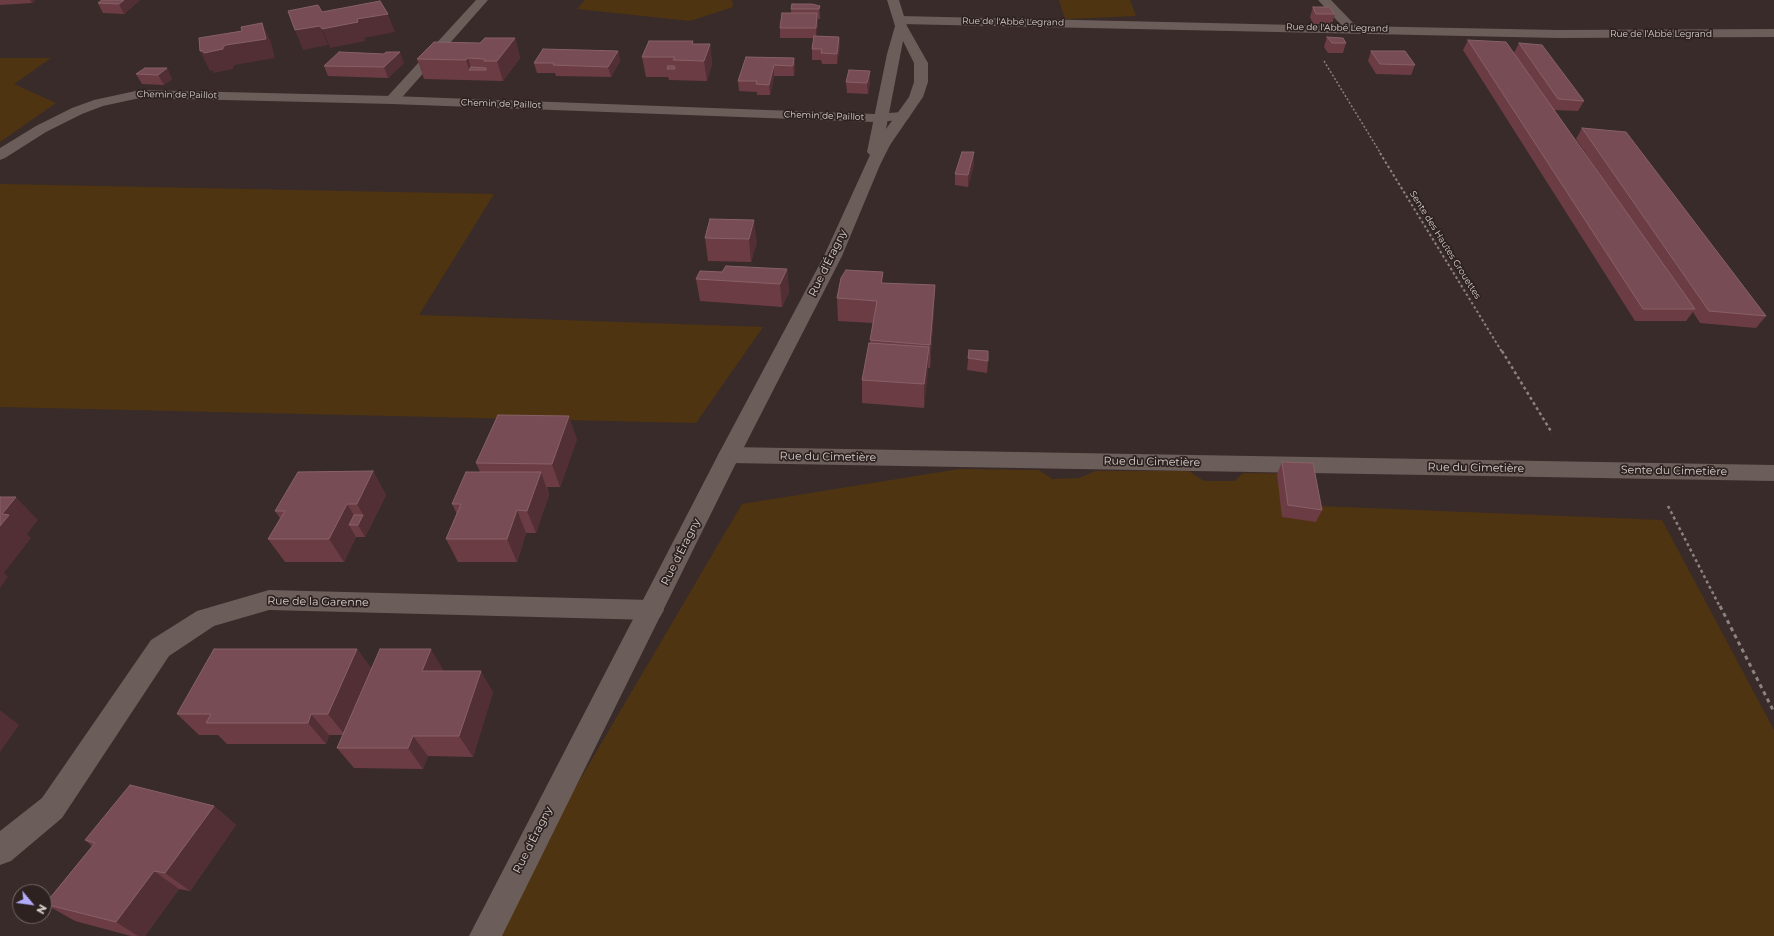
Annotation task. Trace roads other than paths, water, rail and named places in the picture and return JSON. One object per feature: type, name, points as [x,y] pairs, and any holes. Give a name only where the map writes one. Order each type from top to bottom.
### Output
[{"type":"street","points":[[392,100],[482,0]]},
{"type":"street","name":"Rue d'Éragny","points":[[485,936],[833,256],[872,165],[883,145],[916,98],[921,82],[922,72],[918,55],[900,23],[893,0]]},
{"type":"street","points":[[1324,0],[1352,29]]},
{"type":"street","name":"Rue d'Éragny","points":[[872,165],[880,118],[900,23]]},
{"type":"street","name":"Rue de l'Abbé Legrand","points":[[900,23],[1303,27],[1558,34],[1774,33]]},
{"type":"street","name":"Chemin de Paillot","points":[[0,155],[41,129],[77,111],[98,103],[140,94],[392,100],[880,118],[904,116]]},
{"type":"street","name":"Rue du Cimetière","points":[[730,455],[1575,470]]},
{"type":"street","name":"Sente du Cimetière","points":[[1575,470],[1774,472]]},
{"type":"street","name":"Rue de la Garenne","points":[[0,850],[52,808],[160,648],[206,618],[269,600],[651,610]]}]
